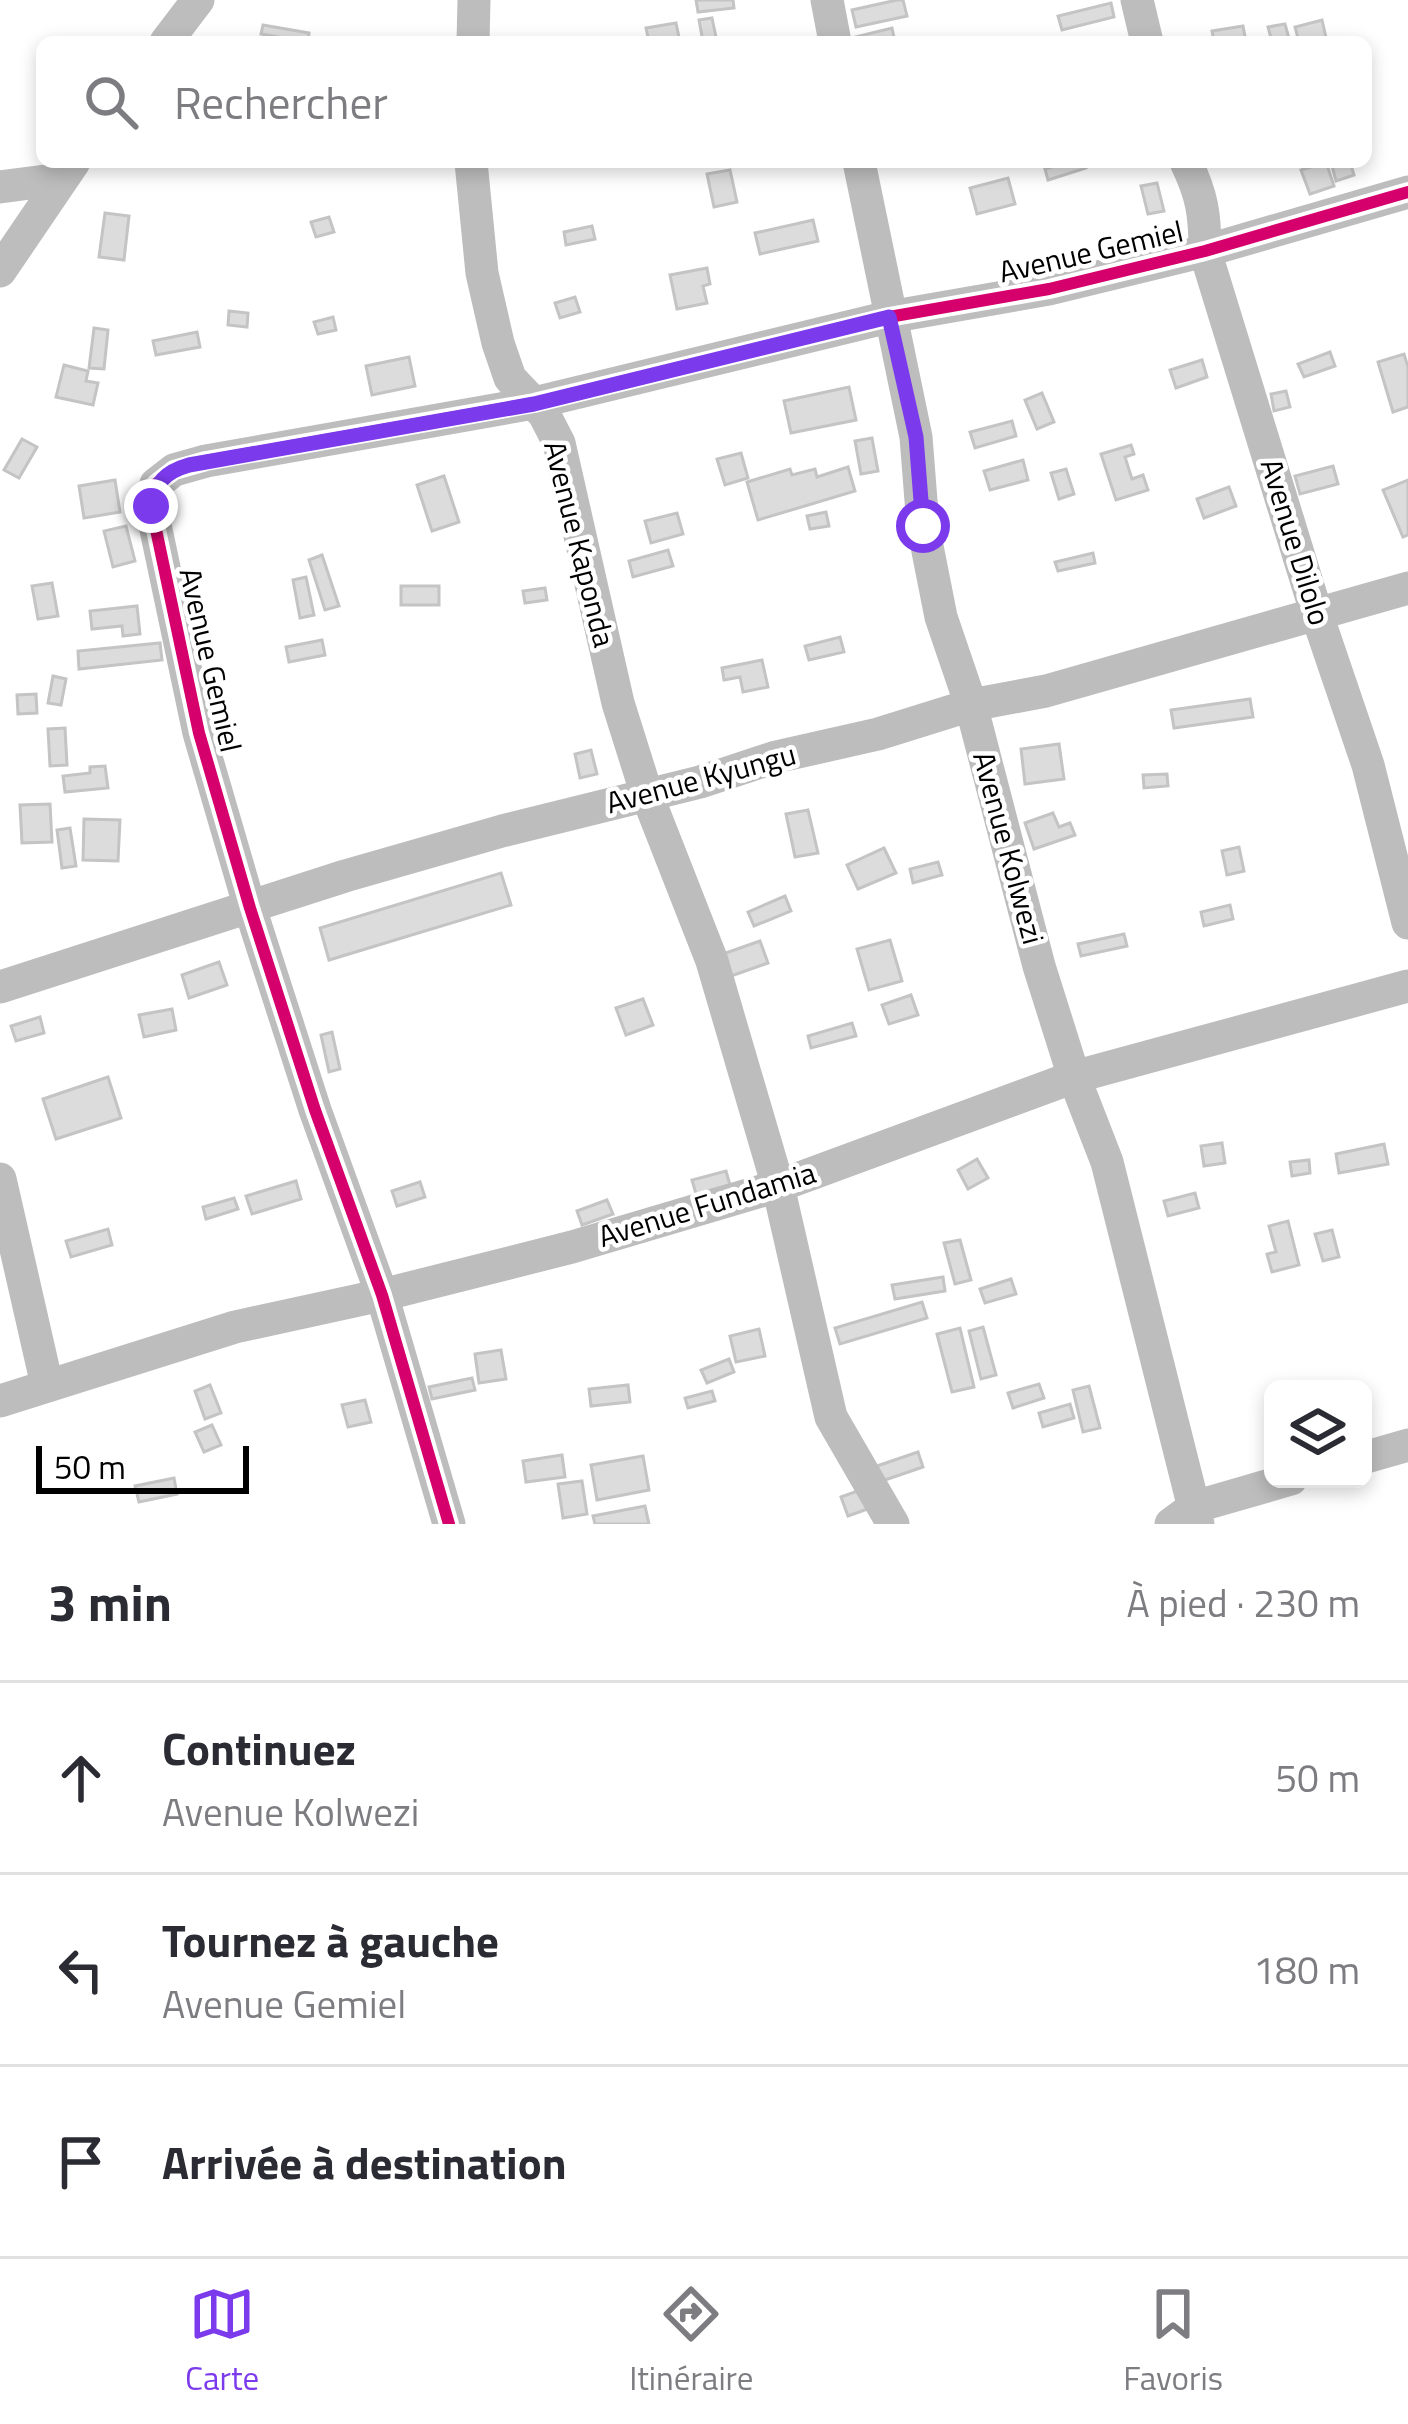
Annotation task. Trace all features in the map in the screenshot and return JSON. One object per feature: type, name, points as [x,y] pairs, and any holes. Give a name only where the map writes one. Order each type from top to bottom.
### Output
[{"type":"street","points":[[171,36],[198,0]]},
{"type":"street","points":[[473,0],[473,36]]},
{"type":"street","points":[[827,0],[834,36]]},
{"type":"street","points":[[1137,0],[1146,36]]},
{"type":"street","name":"Avenue Kaponda","points":[[472,168],[482,273],[498,343],[510,378],[544,414],[559,443],[618,703],[646,795],[712,961],[778,1186],[831,1417],[893,1524]]},
{"type":"street","name":"Avenue Kolwezi","points":[[860,168],[916,437],[923,526],[941,617],[971,705],[1039,965],[1107,1162],[1188,1518]]},
{"type":"street","name":"Avenue Dilolo","points":[[1189,168],[1205,215],[1205,251],[1368,765],[1408,923]]},
{"type":"street","points":[[0,187],[68,171]]},
{"type":"street","points":[[0,271],[68,171]]},
{"type":"street","name":"Avenue Gemiel","points":[[448,1524],[382,1295],[314,1110],[200,733],[151,506],[156,484],[173,470],[206,461],[534,404],[889,317],[1049,289],[1205,251],[1408,192]]},
{"type":"street","name":"Avenue Kyungu","points":[[0,987],[480,837],[700,782],[971,705],[1046,691],[1408,589]]},
{"type":"street","name":"Avenue Fundamia","points":[[0,1401],[235,1327],[572,1247],[778,1186],[1074,1077],[1408,986]]},
{"type":"street","points":[[0,1179],[47,1385]]},
{"type":"street","points":[[1372,1455],[1408,1445]]},
{"type":"street","points":[[1188,1518],[1267,1488]]},
{"type":"building","points":[[696,0],[733,0],[734,8],[698,12]]},
{"type":"building","points":[[903,0],[907,16],[856,27],[852,10]]},
{"type":"building","points":[[1111,3],[1114,17],[1062,30],[1058,16]]},
{"type":"building","points":[[712,18],[716,36],[702,36],[699,20]]},
{"type":"building","points":[[1322,20],[1326,36],[1297,36],[1295,27]]},
{"type":"building","points":[[676,23],[679,36],[648,36],[646,28]]},
{"type":"building","points":[[1285,24],[1288,36],[1270,36],[1268,27]]},
{"type":"building","points":[[263,25],[309,33],[309,36],[261,34]]},
{"type":"building","points":[[1243,26],[1245,36],[1213,36],[1212,31]]},
{"type":"building","points":[[892,28],[894,36],[859,36]]},
{"type":"building","points":[[1048,168],[1086,168],[1048,180]]},
{"type":"building","points":[[1328,168],[1334,186],[1310,194],[1301,170]]},
{"type":"building","points":[[1333,168],[1352,168],[1354,175],[1336,181]]},
{"type":"building","points":[[730,170],[737,202],[714,207],[707,174]]},
{"type":"building","points":[[1008,178],[1015,204],[977,214],[970,188]]},
{"type":"building","points":[[1157,183],[1164,211],[1148,214],[1141,186]]},
{"type":"building","points":[[105,213],[129,216],[124,260],[99,257]]},
{"type":"building","points":[[329,217],[334,232],[316,237],[311,222]]},
{"type":"building","points":[[813,220],[818,241],[760,254],[755,233]]},
{"type":"building","points":[[592,226],[595,239],[566,245],[564,232]]},
{"type":"building","points":[[707,268],[710,284],[703,286],[707,303],[677,309],[670,275]]},
{"type":"building","points":[[575,297],[580,312],[560,318],[555,303]]},
{"type":"building","points":[[229,311],[248,313],[247,327],[228,325]]},
{"type":"building","points":[[333,317],[336,330],[318,334],[314,322]]},
{"type":"building","points":[[94,328],[108,330],[104,369],[89,368]]},
{"type":"building","points":[[197,332],[200,347],[156,355],[153,341]]},
{"type":"building","points":[[1330,352],[1335,366],[1304,377],[1298,364]]},
{"type":"building","points":[[1404,354],[1408,407],[1393,412],[1378,362]]},
{"type":"building","points":[[409,357],[415,386],[372,395],[366,366]]},
{"type":"building","points":[[1202,360],[1207,377],[1176,388],[1170,370]]},
{"type":"building","points":[[64,365],[88,371],[86,381],[98,383],[93,405],[56,397]]},
{"type":"building","points":[[849,387],[856,420],[791,433],[784,401]]},
{"type":"building","points":[[1286,391],[1290,407],[1274,411],[1271,394]]},
{"type":"building","points":[[1042,393],[1054,422],[1037,429],[1025,400]]},
{"type":"building","points":[[1012,421],[1016,436],[975,448],[970,432]]},
{"type":"building","points":[[872,438],[878,471],[861,474],[855,441]]},
{"type":"building","points":[[22,439],[37,447],[19,478],[4,470]]},
{"type":"building","points":[[1131,445],[1134,454],[1125,457],[1132,479],[1143,475],[1148,490],[1116,500],[1101,454]]},
{"type":"building","points":[[741,453],[748,478],[725,485],[717,459]]},
{"type":"building","points":[[1023,460],[1028,480],[990,490],[984,471]]},
{"type":"building","points":[[1333,466],[1338,484],[1300,494],[1295,476]]},
{"type":"building","points":[[848,467],[855,491],[758,520],[747,482],[790,469],[792,475],[815,469],[817,477]]},
{"type":"building","points":[[1066,469],[1074,494],[1059,499],[1051,473]]},
{"type":"building","points":[[444,476],[459,522],[432,531],[417,485]]},
{"type":"building","points":[[115,480],[120,512],[84,518],[79,486]]},
{"type":"building","points":[[1408,480],[1408,535],[1403,537],[1383,490]]},
{"type":"building","points":[[1229,487],[1236,506],[1204,518],[1197,499]]},
{"type":"building","points":[[826,512],[829,526],[810,529],[807,516]]},
{"type":"building","points":[[677,513],[683,534],[651,543],[645,521]]},
{"type":"building","points":[[126,526],[135,561],[113,567],[104,531]]},
{"type":"building","points":[[668,550],[673,566],[633,577],[629,561]]},
{"type":"building","points":[[1093,553],[1095,563],[1058,571],[1055,562]]},
{"type":"building","points":[[322,555],[339,606],[325,610],[309,560]]},
{"type":"building","points":[[306,577],[314,615],[300,618],[293,580]]},
{"type":"building","points":[[52,583],[58,616],[38,619],[32,586]]},
{"type":"building","points":[[401,586],[439,586],[439,605],[401,605]]},
{"type":"building","points":[[545,588],[547,600],[525,603],[523,591]]},
{"type":"building","points":[[137,606],[140,634],[123,636],[122,626],[92,629],[90,611]]},
{"type":"building","points":[[840,637],[844,652],[809,660],[805,646]]},
{"type":"building","points":[[322,640],[325,655],[289,662],[286,647]]},
{"type":"building","points":[[160,643],[162,660],[79,669],[78,651]]},
{"type":"building","points":[[762,660],[768,687],[743,692],[740,677],[724,680],[722,668]]},
{"type":"building","points":[[53,676],[66,679],[61,705],[48,703]]},
{"type":"building","points":[[36,694],[37,713],[18,714],[17,695]]},
{"type":"building","points":[[1250,699],[1253,717],[1174,728],[1171,710]]},
{"type":"building","points":[[65,728],[67,765],[50,766],[48,729]]},
{"type":"building","points":[[230,729],[235,750],[220,753],[216,732]]},
{"type":"building","points":[[1059,744],[1064,779],[1025,784],[1021,749]]},
{"type":"building","points":[[591,750],[597,774],[580,778],[575,754]]},
{"type":"building","points":[[105,766],[108,788],[65,792],[63,776]]},
{"type":"building","points":[[1167,774],[1168,786],[1144,788],[1143,775]]},
{"type":"building","points":[[50,804],[52,842],[22,843],[20,805]]},
{"type":"building","points":[[808,810],[818,853],[795,857],[786,814]]},
{"type":"building","points":[[1053,813],[1059,827],[1070,823],[1075,835],[1034,849],[1025,823]]},
{"type":"building","points":[[84,819],[120,820],[118,861],[83,860]]},
{"type":"building","points":[[70,828],[76,866],[62,868],[57,830]]},
{"type":"building","points":[[1239,847],[1244,871],[1227,875],[1222,851]]},
{"type":"building","points":[[884,848],[896,873],[858,889],[847,865]]},
{"type":"building","points":[[938,862],[942,875],[913,883],[910,869]]},
{"type":"building","points":[[501,873],[511,905],[329,960],[320,928]]},
{"type":"building","points":[[785,896],[791,911],[754,926],[748,912]]},
{"type":"building","points":[[1230,905],[1233,919],[1204,926],[1201,912]]},
{"type":"building","points":[[1124,934],[1127,946],[1081,956],[1078,944]]},
{"type":"building","points":[[890,940],[902,981],[869,990],[857,949]]},
{"type":"building","points":[[760,941],[768,963],[731,976],[723,954]]},
{"type":"building","points":[[219,962],[227,985],[189,998],[182,975]]},
{"type":"building","points":[[911,995],[918,1015],[889,1024],[882,1005]]},
{"type":"building","points":[[643,999],[653,1025],[626,1035],[616,1008]]},
{"type":"building","points":[[172,1009],[176,1030],[144,1037],[139,1015]]},
{"type":"building","points":[[40,1017],[44,1033],[16,1041],[11,1026]]},
{"type":"building","points":[[852,1023],[856,1036],[811,1048],[808,1036]]},
{"type":"building","points":[[332,1032],[340,1069],[329,1072],[321,1035]]},
{"type":"building","points":[[108,1077],[121,1118],[56,1139],[43,1099]]},
{"type":"building","points":[[1222,1143],[1225,1163],[1204,1166],[1201,1146]]},
{"type":"building","points":[[1384,1144],[1388,1164],[1339,1173],[1336,1154]]},
{"type":"building","points":[[977,1159],[988,1178],[968,1189],[958,1170]]},
{"type":"building","points":[[1309,1160],[1310,1173],[1292,1176],[1290,1162]]},
{"type":"building","points":[[726,1171],[730,1185],[696,1194],[692,1180]]},
{"type":"building","points":[[296,1181],[301,1199],[252,1214],[246,1196]]},
{"type":"building","points":[[420,1182],[425,1197],[397,1206],[392,1191]]},
{"type":"building","points":[[1195,1193],[1199,1208],[1168,1216],[1164,1201]]},
{"type":"building","points":[[234,1198],[238,1209],[206,1219],[203,1207]]},
{"type":"building","points":[[607,1200],[613,1214],[582,1225],[577,1211]]},
{"type":"building","points":[[1288,1221],[1299,1265],[1272,1272],[1267,1254],[1276,1252],[1269,1226]]},
{"type":"building","points":[[108,1229],[112,1245],[71,1257],[66,1241]]},
{"type":"building","points":[[1332,1230],[1339,1257],[1323,1261],[1315,1234]]},
{"type":"building","points":[[960,1240],[971,1280],[955,1284],[944,1243]]},
{"type":"building","points":[[943,1277],[945,1291],[895,1299],[892,1285]]},
{"type":"building","points":[[1011,1279],[1016,1294],[985,1303],[980,1289]]},
{"type":"building","points":[[922,1302],[927,1318],[840,1344],[835,1328]]},
{"type":"building","points":[[983,1327],[996,1375],[981,1379],[969,1331]]},
{"type":"building","points":[[960,1328],[974,1387],[952,1392],[937,1334]]},
{"type":"building","points":[[759,1329],[765,1356],[736,1362],[730,1336]]},
{"type":"building","points":[[501,1350],[506,1379],[479,1383],[475,1354]]},
{"type":"building","points":[[729,1359],[734,1372],[707,1383],[701,1370]]},
{"type":"building","points":[[472,1378],[475,1390],[432,1399],[429,1387]]},
{"type":"building","points":[[1039,1384],[1044,1398],[1013,1408],[1008,1393]]},
{"type":"building","points":[[210,1385],[221,1413],[205,1419],[195,1391]]},
{"type":"building","points":[[628,1385],[630,1402],[591,1406],[589,1389]]},
{"type":"building","points":[[1089,1386],[1100,1428],[1083,1432],[1073,1390]]},
{"type":"building","points":[[712,1391],[715,1401],[688,1408],[685,1398]]},
{"type":"building","points":[[365,1400],[371,1422],[348,1427],[342,1405]]},
{"type":"building","points":[[1070,1404],[1074,1418],[1043,1427],[1039,1413]]},
{"type":"building","points":[[212,1425],[221,1445],[204,1452],[195,1432]]},
{"type":"building","points":[[918,1452],[923,1467],[879,1482],[874,1467]]},
{"type":"building","points":[[562,1455],[565,1477],[526,1482],[523,1461]]},
{"type":"building","points":[[643,1456],[649,1490],[597,1500],[591,1465]]},
{"type":"building","points":[[174,1478],[177,1494],[139,1502],[135,1486]]},
{"type":"building","points":[[582,1481],[587,1514],[563,1518],[558,1484]]},
{"type":"building","points":[[866,1488],[873,1507],[848,1516],[841,1497]]},
{"type":"building","points":[[645,1506],[649,1524],[595,1524],[593,1516]]},
{"type":"cycle path","points":[[449,1524],[382,1295],[315,1110],[199,733],[151,506],[156,484],[174,470],[206,461],[534,403],[889,317],[1049,289],[1205,251],[1408,192]]},
{"type":"route","points":[[151,506],[156,484],[173,470],[189,465],[534,404],[889,317],[916,437],[923,526]]}]
